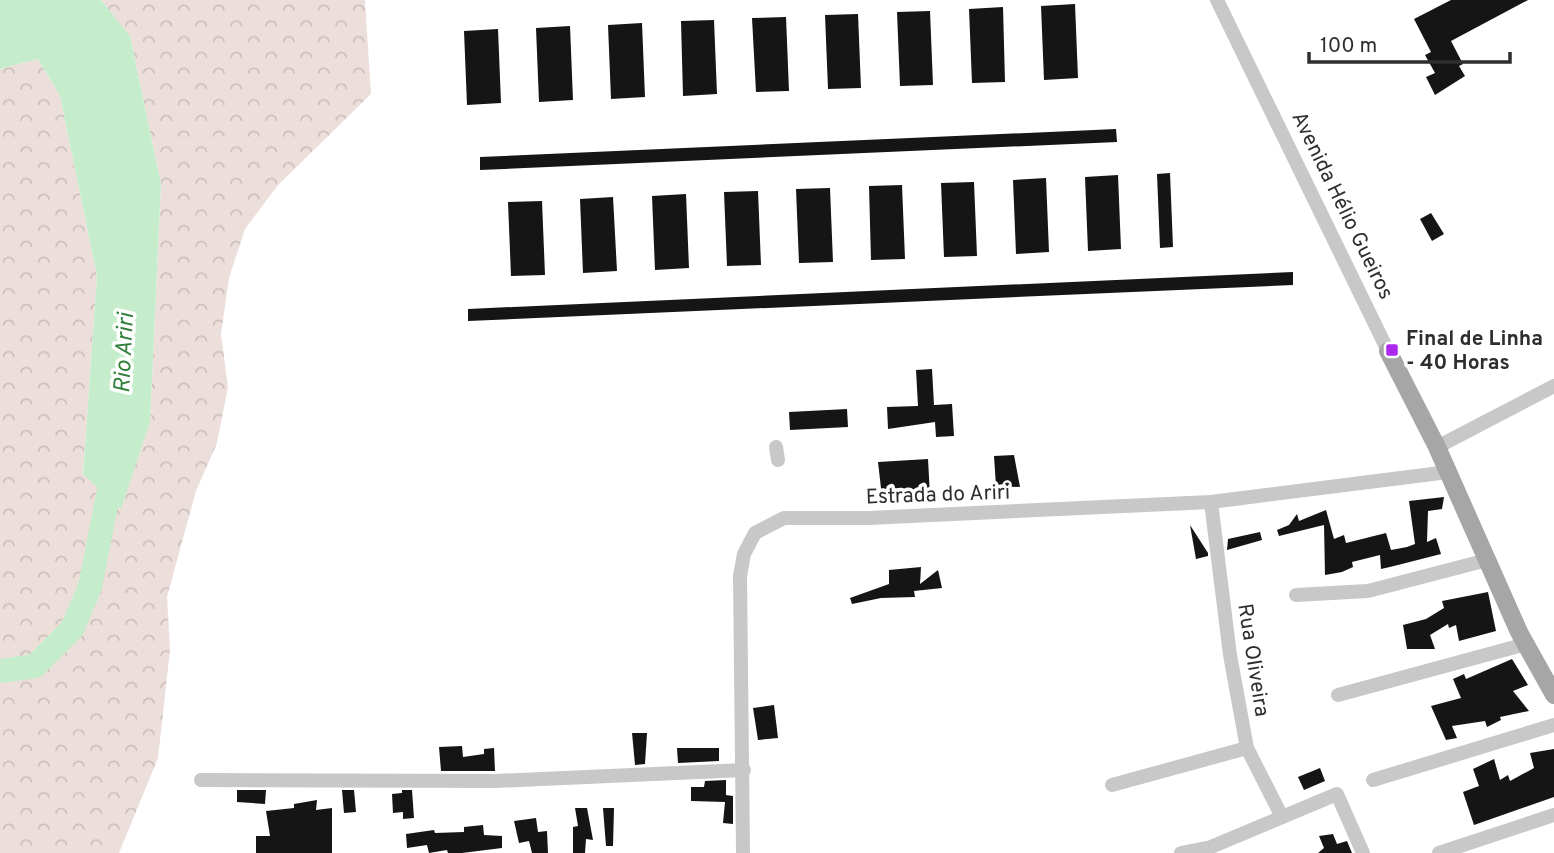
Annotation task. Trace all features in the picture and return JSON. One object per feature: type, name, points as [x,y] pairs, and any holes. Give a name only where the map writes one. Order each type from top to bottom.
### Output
[{"type":"main road","name":"Avenida Hélio Gueiros","points":[[1388,351],[1437,447],[1526,644],[1554,695]]},
{"type":"street","name":"Avenida Hélio Gueiros","points":[[1217,0],[1388,351]]},
{"type":"street","points":[[1437,447],[1554,386]]},
{"type":"street","name":"Estrada do Ariri","points":[[743,853],[740,576],[749,541],[766,524],[793,517],[868,518],[1211,502],[1448,472]]},
{"type":"street","name":"Rua Oliveira","points":[[1211,502],[1230,656],[1247,748],[1282,817]]},
{"type":"street","points":[[1296,595],[1368,591],[1487,560]]},
{"type":"street","points":[[1338,695],[1526,644]]},
{"type":"street","points":[[1373,780],[1554,725]]},
{"type":"street","points":[[1112,785],[1247,748]]},
{"type":"street","points":[[201,780],[457,782],[744,770]]},
{"type":"street","points":[[1181,853],[1211,847],[1337,794],[1363,853]]},
{"type":"street","points":[[1439,853],[1554,815]]},
{"type":"green space","points":[[101,0],[365,0],[371,94],[278,185],[245,229],[229,278],[221,334],[228,387],[217,443],[196,491],[167,597],[170,650],[158,758],[119,853],[0,853],[0,69],[38,59],[60,96],[97,276],[83,474],[150,422],[161,184],[130,37]]},
{"type":"water","points":[[0,0],[101,0],[130,36],[161,184],[150,422],[121,509],[83,474],[97,276],[60,96],[38,59],[0,69]]},
{"type":"building","points":[[1451,0],[1528,0],[1451,41],[1463,64],[1459,66],[1465,76],[1435,95],[1426,77],[1435,73],[1425,55],[1431,52],[1414,19]]},
{"type":"building","points":[[1075,4],[1078,78],[1044,80],[1041,6]]},
{"type":"building","points":[[1003,7],[1005,82],[972,83],[969,9]]},
{"type":"building","points":[[930,11],[933,85],[900,86],[897,12]]},
{"type":"building","points":[[858,14],[861,88],[828,89],[825,15]]},
{"type":"building","points":[[786,17],[789,91],[756,92],[752,18]]},
{"type":"building","points":[[714,20],[717,94],[683,96],[681,21]]},
{"type":"building","points":[[642,23],[645,97],[611,99],[608,25]]},
{"type":"building","points":[[570,26],[573,100],[539,102],[536,28]]},
{"type":"building","points":[[498,29],[501,103],[467,105],[464,31]]},
{"type":"building","points":[[1116,129],[1117,142],[480,170],[480,157]]},
{"type":"building","points":[[1170,173],[1173,247],[1160,248],[1157,174]]},
{"type":"building","points":[[1118,175],[1121,249],[1088,251],[1085,177]]},
{"type":"building","points":[[1046,178],[1049,252],[1016,254],[1013,180]]},
{"type":"building","points":[[974,182],[977,256],[944,257],[941,183]]},
{"type":"building","points":[[902,185],[905,259],[871,260],[869,186]]},
{"type":"building","points":[[830,188],[833,262],[799,263],[796,189]]},
{"type":"building","points":[[758,191],[761,265],[727,266],[724,192]]},
{"type":"building","points":[[686,194],[689,268],[655,270],[652,196]]},
{"type":"building","points":[[613,197],[617,271],[583,273],[580,199]]},
{"type":"building","points":[[542,201],[545,275],[511,276],[508,202]]},
{"type":"building","points":[[1431,213],[1444,234],[1432,241],[1420,219]]},
{"type":"building","points":[[1293,272],[1293,285],[468,321],[468,309]]},
{"type":"building","points":[[932,369],[934,405],[952,404],[954,436],[936,437],[935,422],[888,429],[887,407],[918,406],[916,370]]},
{"type":"building","points":[[847,409],[848,427],[790,430],[789,412]]},
{"type":"building","points":[[1014,455],[1020,487],[996,486],[994,456]]},
{"type":"building","points":[[928,459],[930,496],[882,497],[878,462]]},
{"type":"building","points":[[1444,497],[1442,509],[1428,511],[1427,542],[1436,538],[1441,554],[1381,569],[1380,555],[1352,562],[1353,567],[1342,572],[1325,575],[1324,525],[1279,536],[1277,530],[1289,525],[1297,514],[1299,521],[1326,510],[1334,539],[1344,535],[1346,543],[1386,533],[1391,550],[1407,547],[1415,544],[1409,501]]},
{"type":"building","points":[[1190,525],[1208,553],[1208,556],[1196,559]]},
{"type":"building","points":[[1260,532],[1262,540],[1227,550],[1228,539]]},
{"type":"building","points":[[921,567],[920,584],[938,570],[942,588],[914,591],[915,597],[881,598],[852,604],[850,598],[889,584],[889,570]]},
{"type":"building","points":[[1488,592],[1496,631],[1459,641],[1456,625],[1449,628],[1448,624],[1430,635],[1435,649],[1407,649],[1403,625],[1426,619],[1444,608],[1442,601]]},
{"type":"building","points":[[1512,659],[1528,685],[1513,691],[1529,711],[1500,717],[1501,720],[1487,727],[1485,721],[1452,726],[1457,738],[1446,740],[1431,706],[1461,698],[1453,679],[1464,674],[1466,679]]},
{"type":"building","points":[[774,705],[778,738],[758,740],[753,708]]},
{"type":"building","points":[[632,733],[647,733],[645,764],[635,765]]},
{"type":"building","points":[[462,746],[463,757],[484,754],[484,749],[494,748],[495,771],[441,771],[439,747]]},
{"type":"building","points":[[677,748],[719,748],[719,761],[678,763]]},
{"type":"building","points":[[1554,749],[1554,797],[1474,825],[1463,792],[1479,786],[1473,769],[1494,759],[1500,780],[1508,775],[1510,781],[1534,768],[1530,753]]},
{"type":"building","points":[[1320,768],[1325,781],[1304,790],[1298,777]]},
{"type":"building","points":[[726,780],[726,795],[733,796],[733,824],[723,823],[725,802],[691,801],[691,787],[704,787],[705,781]]},
{"type":"building","points":[[237,790],[266,790],[265,804],[237,802]]},
{"type":"building","points":[[342,790],[354,790],[356,812],[344,813]]},
{"type":"building","points":[[402,790],[412,790],[414,818],[403,819],[403,812],[393,813],[392,794],[402,793]]},
{"type":"building","points":[[317,800],[316,810],[332,808],[332,853],[256,853],[256,836],[270,836],[266,811],[294,808],[294,804]]},
{"type":"building","points":[[575,808],[587,808],[593,840],[586,839],[585,853],[573,853],[573,827],[578,826]]},
{"type":"building","points":[[603,808],[614,808],[613,846],[606,846]]},
{"type":"building","points":[[536,818],[538,832],[547,831],[548,853],[532,853],[529,841],[519,843],[514,821]]},
{"type":"building","points":[[483,825],[484,835],[502,836],[502,848],[462,853],[448,853],[447,850],[429,853],[427,845],[407,848],[406,834],[434,830],[435,833],[464,832],[464,827]]},
{"type":"building","points":[[1333,834],[1337,844],[1347,841],[1352,853],[1318,853],[1324,848],[1319,836]]},
{"type":"waterway","name":"Rio Ariri","points":[[0,671],[35,666],[72,629],[90,587],[114,464]]},
{"type":"place","name":"Final de Linha - 40 Horas","points":[[1392,350]]}]
